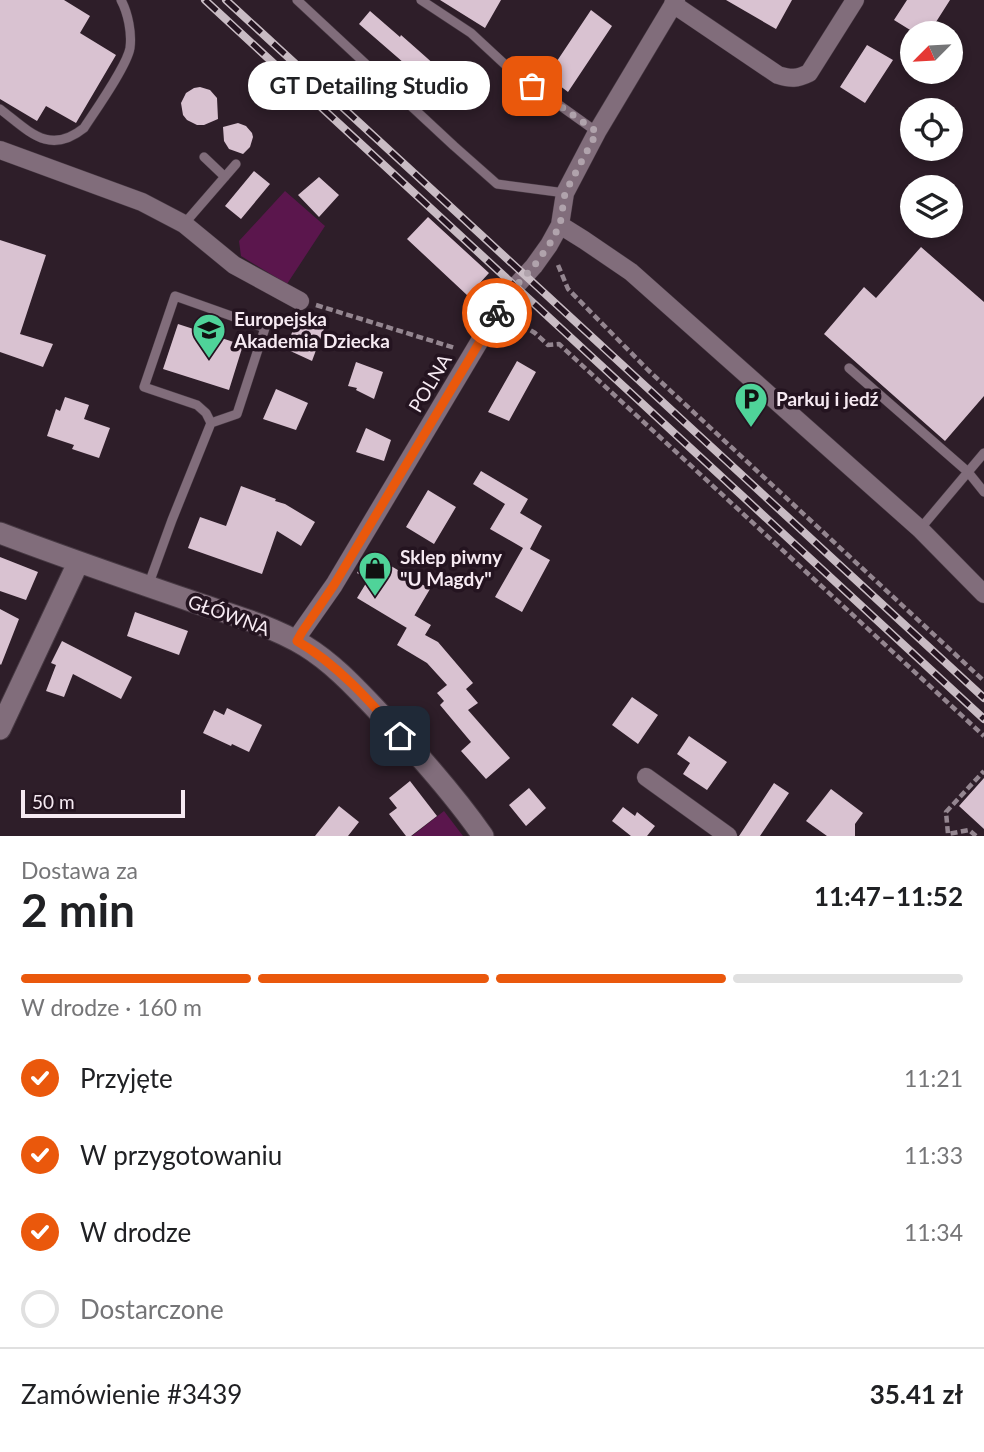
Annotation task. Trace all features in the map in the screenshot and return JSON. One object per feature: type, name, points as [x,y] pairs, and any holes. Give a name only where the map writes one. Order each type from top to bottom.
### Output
[{"type":"street","points":[[675,2],[778,75],[790,79],[809,73],[855,0]]},
{"type":"street","name":"POLNA","points":[[297,641],[348,562],[506,297],[549,245],[560,225],[565,193],[597,132],[675,2]]},
{"type":"street","points":[[0,150],[142,202],[184,224],[234,265],[300,301]]},
{"type":"street","points":[[560,225],[631,272],[919,529],[984,594]]},
{"type":"street","name":"GŁÓWNA","points":[[0,533],[78,563],[265,626],[297,641],[325,660],[351,683],[426,764],[483,836]]},
{"type":"street","points":[[0,729],[78,563]]},
{"type":"street","points":[[646,777],[729,836]]},
{"type":"lane","points":[[0,109],[38,138],[66,140],[84,128],[130,49],[126,8],[121,0]]},
{"type":"lane","points":[[297,0],[497,184],[565,193]]},
{"type":"lane","points":[[421,0],[471,33],[513,72],[597,132]]},
{"type":"lane","points":[[204,158],[225,177]]},
{"type":"lane","points":[[184,224],[236,164]]},
{"type":"lane","points":[[148,586],[211,423],[206,413],[197,405],[144,387],[175,296],[265,328],[237,414],[211,423]]},
{"type":"lane","points":[[849,368],[968,472],[984,492]]},
{"type":"lane","points":[[919,529],[984,453]]},
{"type":"path","points":[[549,245],[568,289],[592,315],[984,681]]},
{"type":"path","points":[[300,301],[462,350]]},
{"type":"path","points":[[507,315],[548,345],[559,344],[984,736]]},
{"type":"path","points":[[976,836],[970,830],[948,834],[946,812],[984,771]]},
{"type":"shaded area","points":[[285,191],[325,226],[287,284],[241,256],[239,241]]},
{"type":"shaded area","points":[[444,811],[463,836],[412,836]]},
{"type":"building","points":[[0,0],[64,0],[90,16],[80,33],[116,55],[76,123],[46,106],[37,121],[0,99]]},
{"type":"building","points":[[440,0],[501,0],[485,28]]},
{"type":"building","points":[[726,0],[792,0],[776,29]]},
{"type":"building","points":[[907,0],[950,0],[937,21],[900,21],[900,24],[894,20]]},
{"type":"building","points":[[591,10],[612,26],[568,92],[547,76]]},
{"type":"building","points":[[370,11],[454,82],[442,96],[359,24]]},
{"type":"building","points":[[867,45],[893,60],[865,103],[840,87]]},
{"type":"building","points":[[200,87],[210,90],[217,98],[218,119],[204,125],[187,120],[183,115],[181,103],[186,93]]},
{"type":"building","points":[[238,123],[246,126],[253,137],[250,147],[243,154],[229,149],[224,141],[223,127]]},
{"type":"building","points":[[254,171],[270,184],[241,219],[225,206]]},
{"type":"building","points":[[319,177],[339,195],[319,217],[298,195]]},
{"type":"building","points":[[428,217],[489,273],[468,296],[407,239]]},
{"type":"building","points":[[0,240],[46,255],[20,334],[53,344],[43,367],[0,352]]},
{"type":"building","points":[[921,247],[984,302],[984,396],[945,441],[824,334],[864,287],[876,298]]},
{"type":"building","points":[[298,316],[325,326],[312,361],[286,349]]},
{"type":"building","points":[[178,324],[243,345],[229,390],[163,369]]},
{"type":"building","points":[[517,361],[536,372],[509,421],[488,412]]},
{"type":"building","points":[[356,362],[383,372],[374,399],[356,390],[357,388],[348,386]]},
{"type":"building","points":[[276,389],[308,403],[296,430],[263,419]]},
{"type":"building","points":[[65,397],[89,405],[84,419],[110,428],[99,458],[72,449],[74,445],[47,436],[56,409],[60,411]]},
{"type":"building","points":[[366,428],[391,440],[384,461],[356,452]]},
{"type":"building","points":[[481,471],[528,499],[520,513],[542,526],[530,549],[550,560],[522,612],[495,597],[523,548],[490,529],[505,504],[473,484]]},
{"type":"building","points":[[241,486],[276,499],[275,501],[315,522],[301,546],[277,531],[262,574],[188,548],[200,517],[226,526]]},
{"type":"building","points":[[428,490],[456,507],[434,544],[406,527]]},
{"type":"building","points":[[369,553],[430,589],[407,628],[357,598],[368,580],[357,573]]},
{"type":"building","points":[[0,557],[38,572],[26,600],[0,591]]},
{"type":"building","points":[[0,609],[19,619],[1,665],[0,664]]},
{"type":"building","points":[[135,612],[188,631],[179,655],[127,636]]},
{"type":"building","points":[[414,615],[431,625],[425,635],[438,642],[473,683],[466,689],[478,703],[468,710],[510,758],[486,779],[461,751],[471,742],[440,705],[444,701],[437,693],[447,685],[427,663],[397,645]]},
{"type":"building","points":[[62,641],[132,677],[121,699],[73,674],[64,697],[46,691],[56,665],[51,663]]},
{"type":"building","points":[[632,697],[658,715],[638,744],[612,725]]},
{"type":"building","points":[[227,708],[262,725],[249,752],[203,733],[214,710],[224,715]]},
{"type":"building","points":[[689,736],[727,762],[707,790],[683,774],[690,763],[677,754]]},
{"type":"building","points":[[984,778],[984,829],[959,806]]},
{"type":"building","points":[[410,781],[437,816],[411,836],[406,836],[389,814],[397,808],[389,798]]},
{"type":"building","points":[[774,783],[789,793],[760,836],[739,836]]},
{"type":"building","points":[[529,788],[546,808],[526,826],[509,805]]},
{"type":"building","points":[[831,789],[863,813],[855,824],[855,836],[827,836],[806,821]]},
{"type":"building","points":[[339,806],[359,822],[348,836],[315,836]]},
{"type":"building","points":[[623,807],[635,816],[637,812],[655,826],[647,836],[631,836],[612,821]]},
{"type":"railway","points":[[205,0],[984,719]]},
{"type":"railway","points":[[226,0],[984,698]]},
{"type":"way so far","points":[[497,313],[506,297],[549,245],[560,225],[565,193],[597,132],[532,86]]},
{"type":"place","name":"GT Detailing Studio","points":[[532,86]]},
{"type":"place","name":"Europejska Akademia Dziecka","points":[[209,360]]},
{"type":"place","name":"Parkuj i jedź","points":[[751,429]]},
{"type":"place","name":"Sklep piwny \"U Magdy\"","points":[[375,598]]},
{"type":"route","points":[[400,736],[351,683],[325,660],[297,641],[334,585],[497,313]]}]
